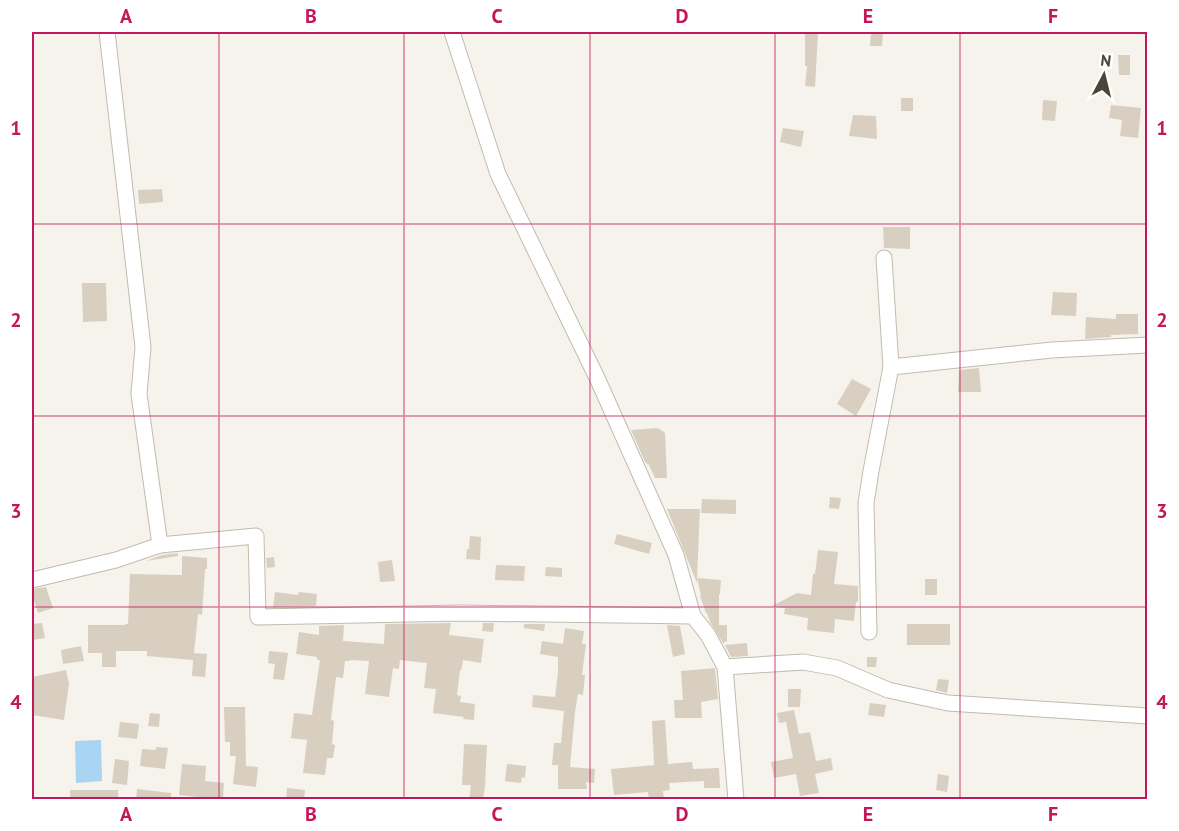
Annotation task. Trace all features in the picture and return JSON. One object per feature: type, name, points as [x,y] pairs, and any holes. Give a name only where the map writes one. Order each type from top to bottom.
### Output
[{"type":"street","points":[[108,32],[143,348],[139,394],[160,545]]},
{"type":"street","points":[[452,32],[498,174],[598,380],[676,555],[693,616],[708,635],[725,667],[736,800]]},
{"type":"street","points":[[868,632],[866,503],[891,367],[884,258]]},
{"type":"street","points":[[891,367],[1052,350],[1148,345]]},
{"type":"street","points":[[32,580],[116,560],[160,545],[256,536],[258,617],[460,613],[693,616]]},
{"type":"street","points":[[725,667],[803,662],[837,668],[888,690],[948,703],[1148,716]]},
{"type":"water","points":[[101,740],[102,781],[76,783],[75,741]]},
{"type":"building","points":[[805,32],[818,32],[815,87],[805,86],[807,66],[805,66]]},
{"type":"building","points":[[871,32],[883,32],[882,46],[870,46]]},
{"type":"building","points":[[1118,55],[1130,55],[1130,75],[1119,75]]},
{"type":"building","points":[[901,98],[913,98],[913,111],[901,111]]},
{"type":"building","points":[[1043,100],[1057,101],[1055,121],[1042,120]]},
{"type":"building","points":[[1111,105],[1141,108],[1138,138],[1120,136],[1122,120],[1109,118]]},
{"type":"building","points":[[853,115],[876,116],[877,139],[849,136]]},
{"type":"building","points":[[783,128],[804,131],[801,147],[780,142]]},
{"type":"building","points":[[162,189],[163,202],[139,204],[138,190]]},
{"type":"building","points":[[883,227],[910,227],[910,249],[884,248]]},
{"type":"building","points":[[82,283],[106,283],[107,321],[83,322]]},
{"type":"building","points":[[1053,292],[1077,293],[1076,316],[1051,315]]},
{"type":"building","points":[[1116,314],[1138,314],[1138,334],[1085,339],[1086,317],[1116,319]]},
{"type":"building","points":[[979,368],[981,392],[958,392],[959,370]]},
{"type":"building","points":[[852,379],[871,389],[856,416],[837,404]]},
{"type":"building","points":[[658,428],[665,433],[667,478],[655,478],[631,430]]},
{"type":"building","points":[[830,497],[841,498],[839,509],[829,508]]},
{"type":"building","points":[[702,499],[736,500],[736,514],[701,513]]},
{"type":"building","points":[[667,509],[700,509],[697,583]]},
{"type":"building","points":[[617,534],[652,543],[649,554],[614,544]]},
{"type":"building","points":[[470,536],[481,537],[480,560],[466,559]]},
{"type":"building","points":[[818,550],[838,552],[834,584],[858,586],[858,602],[856,602],[854,621],[835,619],[834,633],[807,630],[808,618],[784,614],[785,608],[772,606],[797,593],[811,595]]},
{"type":"building","points":[[178,553],[178,556],[146,561],[162,555]]},
{"type":"building","points":[[182,556],[207,558],[202,615],[198,614],[194,653],[207,654],[205,677],[192,676],[193,660],[147,656],[147,651],[116,651],[116,667],[102,667],[102,653],[88,653],[88,625],[128,624],[130,574],[182,575]]},
{"type":"building","points":[[274,557],[275,567],[267,568],[266,558]]},
{"type":"building","points":[[392,560],[395,581],[380,582],[378,562]]},
{"type":"building","points":[[496,565],[525,566],[524,581],[495,580]]},
{"type":"building","points":[[546,567],[562,568],[562,577],[545,576]]},
{"type":"building","points":[[697,578],[721,580],[719,625],[727,625],[727,641],[723,643],[706,613]]},
{"type":"building","points":[[925,579],[937,579],[937,595],[925,595]]},
{"type":"building","points":[[46,587],[53,608],[38,613],[32,589]]},
{"type":"building","points":[[275,592],[298,595],[299,592],[317,594],[316,606],[273,607]]},
{"type":"building","points":[[42,623],[45,638],[32,640],[32,624]]},
{"type":"building","points":[[451,623],[449,635],[484,639],[481,663],[463,660],[460,670],[457,695],[461,696],[460,702],[475,704],[474,720],[433,713],[436,689],[424,688],[427,663],[400,660],[399,669],[393,668],[389,697],[365,694],[369,661],[345,661],[343,678],[336,677],[331,720],[334,721],[333,758],[327,758],[325,775],[303,773],[307,740],[291,738],[294,713],[312,715],[320,660],[317,660],[317,657],[296,654],[299,632],[319,635],[319,626],[344,625],[343,641],[384,644],[385,624]]},
{"type":"building","points":[[483,623],[494,623],[493,632],[482,631]]},
{"type":"building","points":[[524,624],[545,624],[544,631],[524,628]]},
{"type":"building","points":[[907,624],[950,624],[950,645],[907,645]]},
{"type":"building","points":[[667,625],[680,626],[685,654],[673,657]]},
{"type":"building","points":[[565,628],[584,631],[582,644],[586,644],[582,675],[585,675],[583,695],[578,694],[570,767],[595,769],[594,783],[586,782],[587,789],[558,789],[558,765],[552,765],[554,743],[561,743],[564,711],[532,707],[533,695],[555,697],[558,657],[540,654],[542,641],[563,644]]},
{"type":"building","points":[[747,643],[748,656],[731,657],[725,645]]},
{"type":"building","points":[[81,646],[84,661],[63,664],[61,650]]},
{"type":"building","points":[[269,651],[288,653],[284,680],[273,679],[275,664],[268,663]]},
{"type":"building","points":[[867,657],[877,657],[876,667],[867,667]]},
{"type":"building","points":[[715,668],[718,699],[701,702],[702,718],[675,718],[674,700],[683,700],[681,671]]},
{"type":"building","points":[[66,670],[69,684],[64,720],[32,715],[32,677]]},
{"type":"building","points":[[938,679],[949,680],[947,693],[936,690]]},
{"type":"building","points":[[788,689],[801,689],[800,707],[788,707]]},
{"type":"building","points":[[870,703],[886,705],[884,717],[868,715]]},
{"type":"building","points":[[224,707],[245,707],[246,766],[258,767],[256,787],[233,784],[236,756],[230,756],[230,742],[225,742]]},
{"type":"building","points":[[794,710],[799,734],[810,732],[816,761],[831,758],[833,770],[815,774],[819,793],[800,796],[796,774],[774,778],[771,762],[793,758],[786,722],[779,723],[777,713]]},
{"type":"building","points":[[150,713],[160,714],[159,727],[148,726]]},
{"type":"building","points":[[665,720],[668,764],[692,762],[693,769],[719,768],[720,788],[704,788],[704,781],[669,783],[670,790],[663,791],[664,800],[649,800],[648,792],[614,795],[611,769],[654,765],[652,721]]},
{"type":"building","points":[[120,722],[139,724],[137,739],[118,737]]},
{"type":"building","points":[[464,744],[487,745],[483,800],[469,800],[471,785],[462,785]]},
{"type":"building","points":[[156,747],[168,748],[165,769],[140,766],[142,749],[156,750]]},
{"type":"building","points":[[115,759],[129,761],[127,785],[112,783]]},
{"type":"building","points":[[182,764],[206,766],[205,781],[224,783],[223,800],[197,800],[197,797],[179,795]]},
{"type":"building","points":[[507,764],[526,766],[525,778],[522,777],[521,783],[505,781]]},
{"type":"building","points":[[938,774],[949,776],[947,792],[936,790]]},
{"type":"building","points":[[287,788],[305,790],[304,800],[286,800]]},
{"type":"building","points":[[137,789],[171,793],[171,800],[136,800]]},
{"type":"building","points":[[70,790],[118,790],[118,800],[70,800]]}]
